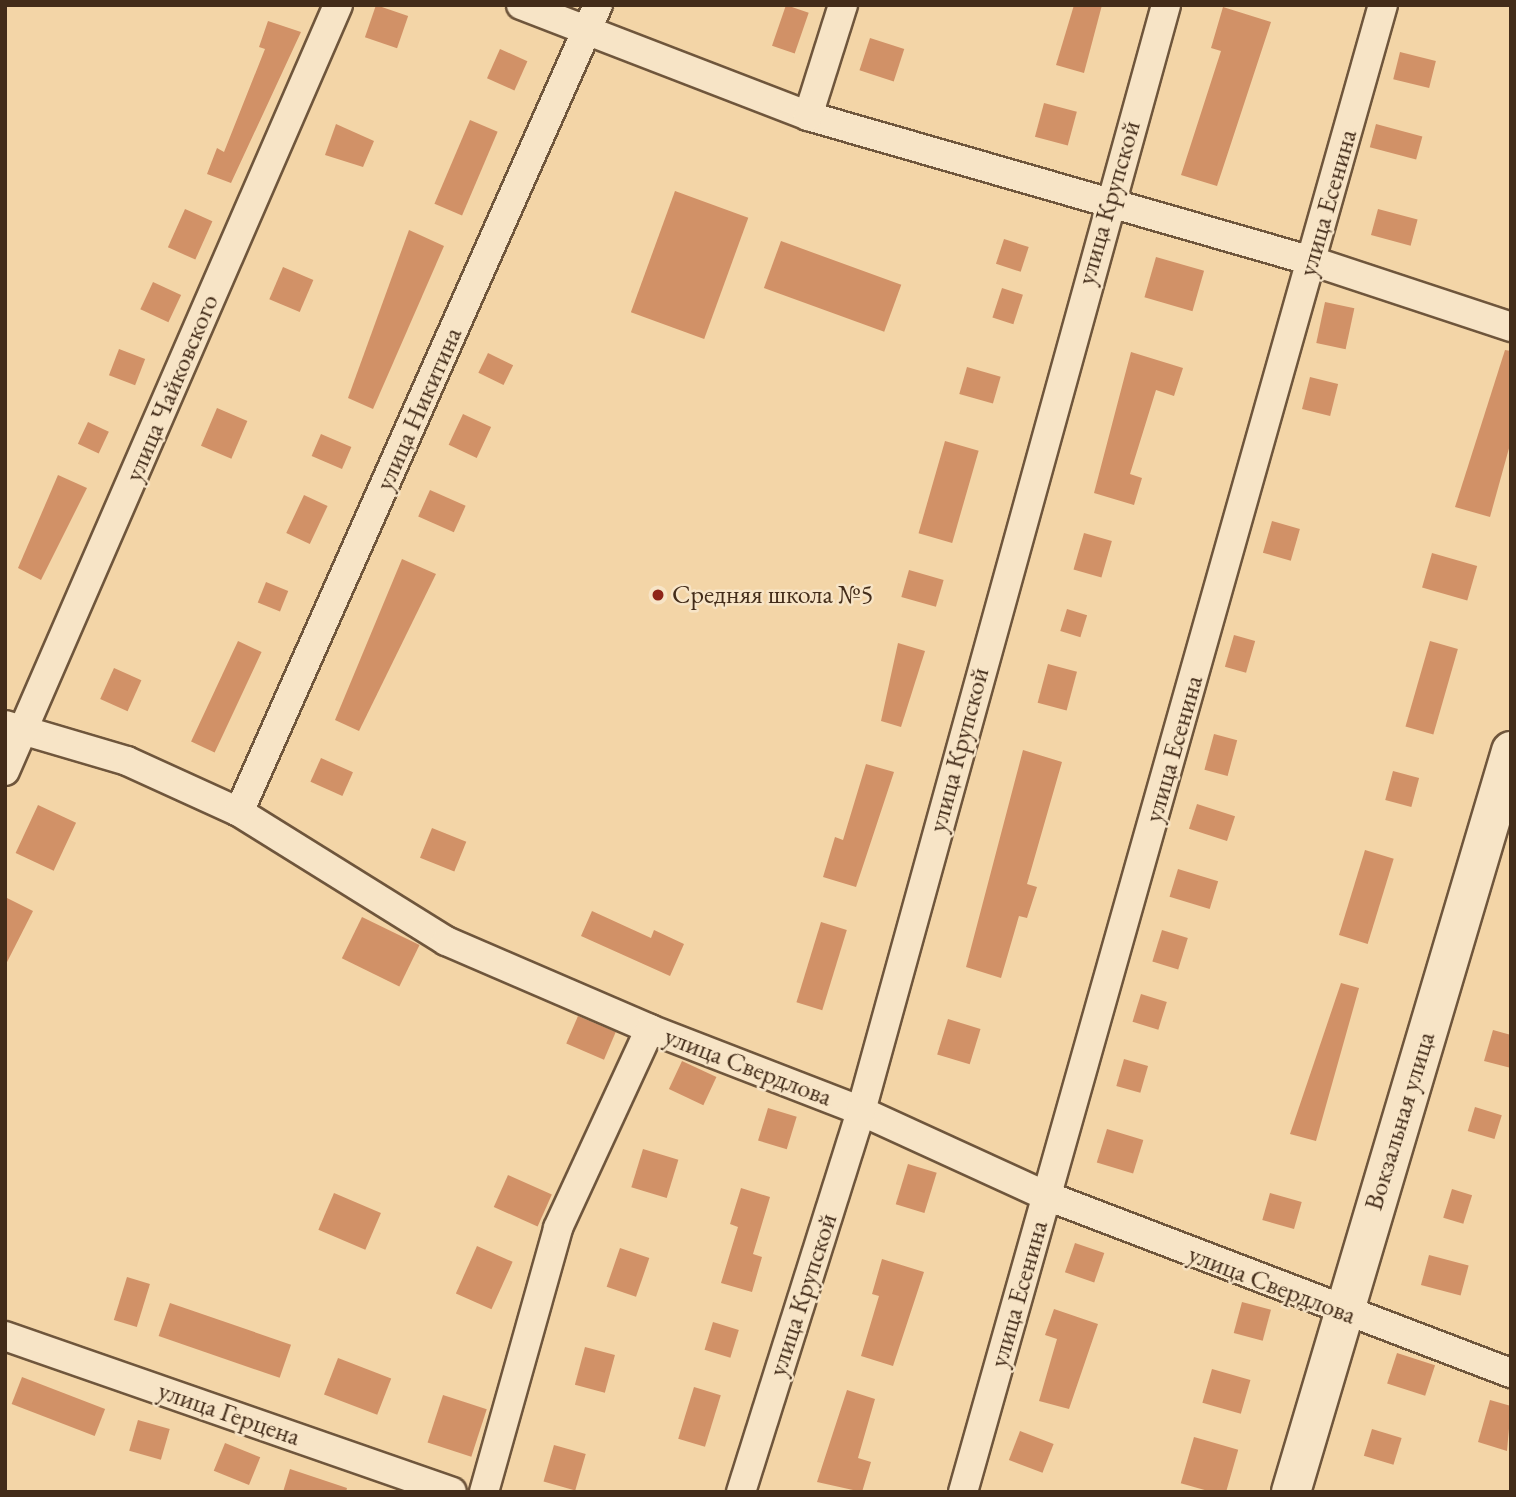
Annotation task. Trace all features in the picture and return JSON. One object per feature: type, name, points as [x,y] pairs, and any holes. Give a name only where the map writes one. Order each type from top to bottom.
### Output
[{"type":"main road","name":"Вокзальная улица","points":[[1291,1492],[1511,751]]},
{"type":"street","name":"улица Чайковского","points":[[5,771],[14,728],[338,5]]},
{"type":"street","points":[[522,5],[808,116],[1312,261],[1511,327]]},
{"type":"street","name":"улица Никитина","points":[[239,812],[598,5]]},
{"type":"street","points":[[808,116],[843,5]]},
{"type":"street","name":"улица Крупской","points":[[741,1492],[862,1111],[1108,202],[1166,5]]},
{"type":"street","name":"улица Есенина","points":[[963,1492],[1383,5]]},
{"type":"street","name":"улица Свердлова","points":[[14,728],[127,761],[239,812],[446,941],[650,1029],[862,1111],[1047,1196],[1343,1314],[1511,1373]]},
{"type":"street","points":[[484,1492],[558,1228],[650,1029]]},
{"type":"street","name":"улица Герцена","points":[[5,1336],[452,1492]]},
{"type":"building","points":[[376,5],[408,16],[397,48],[365,37]]},
{"type":"building","points":[[786,5],[809,13],[795,53],[772,46]]},
{"type":"building","points":[[1074,5],[1102,5],[1084,73],[1056,65]]},
{"type":"building","points":[[1223,7],[1271,22],[1217,186],[1181,175],[1221,51],[1211,48]]},
{"type":"building","points":[[268,21],[301,32],[231,183],[207,174],[217,148],[224,152],[265,49],[259,47]]},
{"type":"building","points":[[870,38],[904,49],[894,81],[859,70]]},
{"type":"building","points":[[500,49],[527,61],[514,90],[487,78]]},
{"type":"building","points":[[1400,52],[1436,61],[1429,88],[1393,79]]},
{"type":"building","points":[[1044,103],[1077,112],[1068,146],[1035,137]]},
{"type":"building","points":[[470,120],[498,132],[462,215],[434,204]]},
{"type":"building","points":[[336,124],[374,141],[363,167],[325,155]]},
{"type":"building","points":[[1376,124],[1422,136],[1416,160],[1370,147]]},
{"type":"building","points":[[675,191],[748,218],[704,339],[631,312]]},
{"type":"building","points":[[185,209],[212,221],[195,260],[168,247]]},
{"type":"building","points":[[1378,209],[1418,220],[1411,246],[1371,235]]},
{"type":"building","points":[[409,230],[444,246],[373,409],[348,398]]},
{"type":"building","points":[[1004,239],[1029,247],[1021,272],[996,264]]},
{"type":"building","points":[[781,241],[901,285],[884,332],[764,288]]},
{"type":"building","points":[[1156,257],[1204,271],[1192,311],[1144,297]]},
{"type":"building","points":[[283,267],[313,280],[300,312],[269,299]]},
{"type":"building","points":[[153,282],[181,295],[168,322],[140,309]]},
{"type":"building","points":[[1002,288],[1023,295],[1013,324],[992,317]]},
{"type":"building","points":[[1325,302],[1354,308],[1346,349],[1316,343]]},
{"type":"building","points":[[119,349],[145,359],[135,385],[109,375]]},
{"type":"building","points":[[1505,350],[1511,351],[1511,441],[1490,517],[1455,507]]},
{"type":"building","points":[[1131,352],[1183,368],[1174,396],[1156,390],[1130,474],[1142,478],[1134,505],[1094,493]]},
{"type":"building","points":[[488,353],[513,365],[504,385],[478,373]]},
{"type":"building","points":[[967,367],[1001,377],[993,404],[959,394]]},
{"type":"building","points":[[1310,377],[1338,384],[1330,416],[1302,409]]},
{"type":"building","points":[[217,408],[247,421],[231,459],[201,446]]},
{"type":"building","points":[[463,414],[491,427],[477,458],[449,445]]},
{"type":"building","points":[[88,422],[109,432],[99,453],[78,444]]},
{"type":"building","points":[[321,434],[351,447],[342,469],[312,456]]},
{"type":"building","points":[[945,441],[979,451],[952,543],[919,533]]},
{"type":"building","points":[[58,475],[87,488],[41,580],[18,568]]},
{"type":"building","points":[[430,490],[466,506],[454,532],[418,516]]},
{"type":"building","points":[[304,495],[328,506],[310,544],[286,533]]},
{"type":"building","points":[[1272,521],[1300,529],[1291,561],[1263,553]]},
{"type":"building","points":[[1084,533],[1112,541],[1101,578],[1074,570]]},
{"type":"building","points":[[1432,553],[1477,566],[1467,601],[1422,588]]},
{"type":"building","points":[[402,559],[436,574],[359,731],[335,720]]},
{"type":"building","points":[[909,570],[944,580],[936,607],[901,597]]},
{"type":"building","points":[[266,582],[288,591],[280,611],[258,602]]},
{"type":"building","points":[[1067,609],[1087,615],[1080,637],[1060,631]]},
{"type":"building","points":[[1234,635],[1255,641],[1246,673],[1225,667]]},
{"type":"building","points":[[238,641],[262,652],[215,753],[191,742]]},
{"type":"building","points":[[1430,641],[1458,649],[1433,735],[1405,727]]},
{"type":"building","points":[[898,643],[925,651],[901,727],[881,721]]},
{"type":"building","points":[[1048,664],[1077,672],[1067,710],[1038,703]]},
{"type":"building","points":[[114,668],[141,680],[128,711],[100,699]]},
{"type":"building","points":[[1214,734],[1237,740],[1228,776],[1204,770]]},
{"type":"building","points":[[1023,750],[1062,762],[1027,884],[1037,887],[1027,918],[1019,916],[1001,978],[966,967]]},
{"type":"building","points":[[321,758],[353,772],[342,796],[310,782]]},
{"type":"building","points":[[866,764],[894,772],[856,887],[823,877],[835,837],[843,840]]},
{"type":"building","points":[[1393,771],[1419,778],[1411,807],[1385,800]]},
{"type":"building","points":[[1197,804],[1235,816],[1227,841],[1189,829]]},
{"type":"building","points":[[38,805],[76,823],[54,871],[16,853]]},
{"type":"building","points":[[432,828],[466,842],[454,872],[420,858]]},
{"type":"building","points":[[1365,850],[1394,859],[1368,944],[1339,935]]},
{"type":"building","points":[[1178,869],[1218,881],[1210,909],[1170,897]]},
{"type":"building","points":[[5,897],[33,911],[5,966]]},
{"type":"building","points":[[592,911],[651,938],[654,930],[684,944],[670,976],[581,936]]},
{"type":"building","points":[[362,917],[420,945],[399,986],[342,958]]},
{"type":"building","points":[[821,922],[847,930],[822,1010],[796,1002]]},
{"type":"building","points":[[1162,930],[1188,938],[1178,969],[1152,962]]},
{"type":"building","points":[[1341,983],[1359,988],[1316,1141],[1290,1134]]},
{"type":"building","points":[[1141,994],[1167,1002],[1158,1030],[1133,1022]]},
{"type":"building","points":[[578,1016],[616,1032],[604,1060],[566,1044]]},
{"type":"building","points":[[948,1019],[981,1029],[970,1064],[937,1054]]},
{"type":"building","points":[[1493,1030],[1511,1035],[1511,1068],[1484,1061]]},
{"type":"building","points":[[1124,1059],[1148,1066],[1140,1093],[1116,1086]]},
{"type":"building","points":[[682,1061],[716,1077],[703,1105],[669,1089]]},
{"type":"building","points":[[1475,1107],[1502,1115],[1494,1139],[1468,1131]]},
{"type":"building","points":[[768,1108],[797,1117],[787,1149],[758,1141]]},
{"type":"building","points":[[1107,1129],[1143,1140],[1133,1174],[1097,1162]]},
{"type":"building","points":[[643,1149],[678,1160],[667,1198],[631,1187]]},
{"type":"building","points":[[908,1164],[937,1173],[924,1213],[896,1204]]},
{"type":"building","points":[[508,1175],[552,1195],[538,1226],[494,1207]]},
{"type":"building","points":[[741,1188],[770,1197],[753,1254],[762,1257],[752,1292],[721,1283],[738,1227],[730,1224]]},
{"type":"building","points":[[1452,1189],[1472,1195],[1463,1224],[1443,1218]]},
{"type":"building","points":[[334,1193],[381,1213],[365,1250],[318,1230]]},
{"type":"building","points":[[1270,1193],[1302,1202],[1294,1229],[1262,1220]]},
{"type":"building","points":[[1075,1243],[1104,1253],[1094,1282],[1065,1272]]},
{"type":"building","points":[[477,1246],[513,1262],[491,1309],[456,1294]]},
{"type":"building","points":[[620,1248],[649,1258],[636,1297],[607,1287]]},
{"type":"building","points":[[1429,1255],[1469,1266],[1461,1296],[1421,1285]]},
{"type":"building","points":[[882,1259],[924,1272],[893,1366],[861,1356],[879,1296],[872,1294]]},
{"type":"building","points":[[127,1277],[150,1284],[137,1327],[114,1320]]},
{"type":"building","points":[[1242,1302],[1271,1310],[1263,1341],[1234,1333]]},
{"type":"building","points":[[170,1303],[291,1345],[280,1378],[159,1336]]},
{"type":"building","points":[[1054,1309],[1098,1324],[1069,1409],[1039,1401],[1057,1339],[1045,1335]]},
{"type":"building","points":[[713,1322],[739,1330],[730,1358],[705,1350]]},
{"type":"building","points":[[585,1347],[615,1355],[605,1393],[575,1385]]},
{"type":"building","points":[[1397,1353],[1435,1365],[1425,1396],[1387,1383]]},
{"type":"building","points":[[338,1358],[391,1378],[377,1415],[324,1394]]},
{"type":"building","points":[[1212,1369],[1250,1380],[1241,1414],[1202,1403]]},
{"type":"building","points":[[22,1377],[105,1409],[95,1436],[12,1404]]},
{"type":"building","points":[[694,1387],[721,1395],[705,1447],[678,1439]]},
{"type":"building","points":[[847,1390],[875,1399],[858,1458],[871,1462],[862,1492],[817,1482]]},
{"type":"building","points":[[443,1395],[487,1409],[471,1457],[428,1443]]},
{"type":"building","points":[[1490,1400],[1511,1406],[1507,1451],[1478,1442]]},
{"type":"building","points":[[138,1420],[170,1429],[161,1460],[129,1451]]},
{"type":"building","points":[[1372,1429],[1402,1438],[1393,1465],[1364,1456]]},
{"type":"building","points":[[1020,1431],[1054,1444],[1042,1473],[1009,1460]]},
{"type":"building","points":[[1194,1437],[1238,1450],[1226,1492],[1212,1492],[1181,1483]]},
{"type":"building","points":[[225,1443],[260,1457],[249,1485],[214,1471]]},
{"type":"building","points":[[554,1445],[586,1454],[575,1491],[544,1482]]},
{"type":"building","points":[[290,1469],[347,1488],[346,1492],[283,1492]]},
{"type":"place","name":"Средняя школа №5","points":[[658,595]]}]
